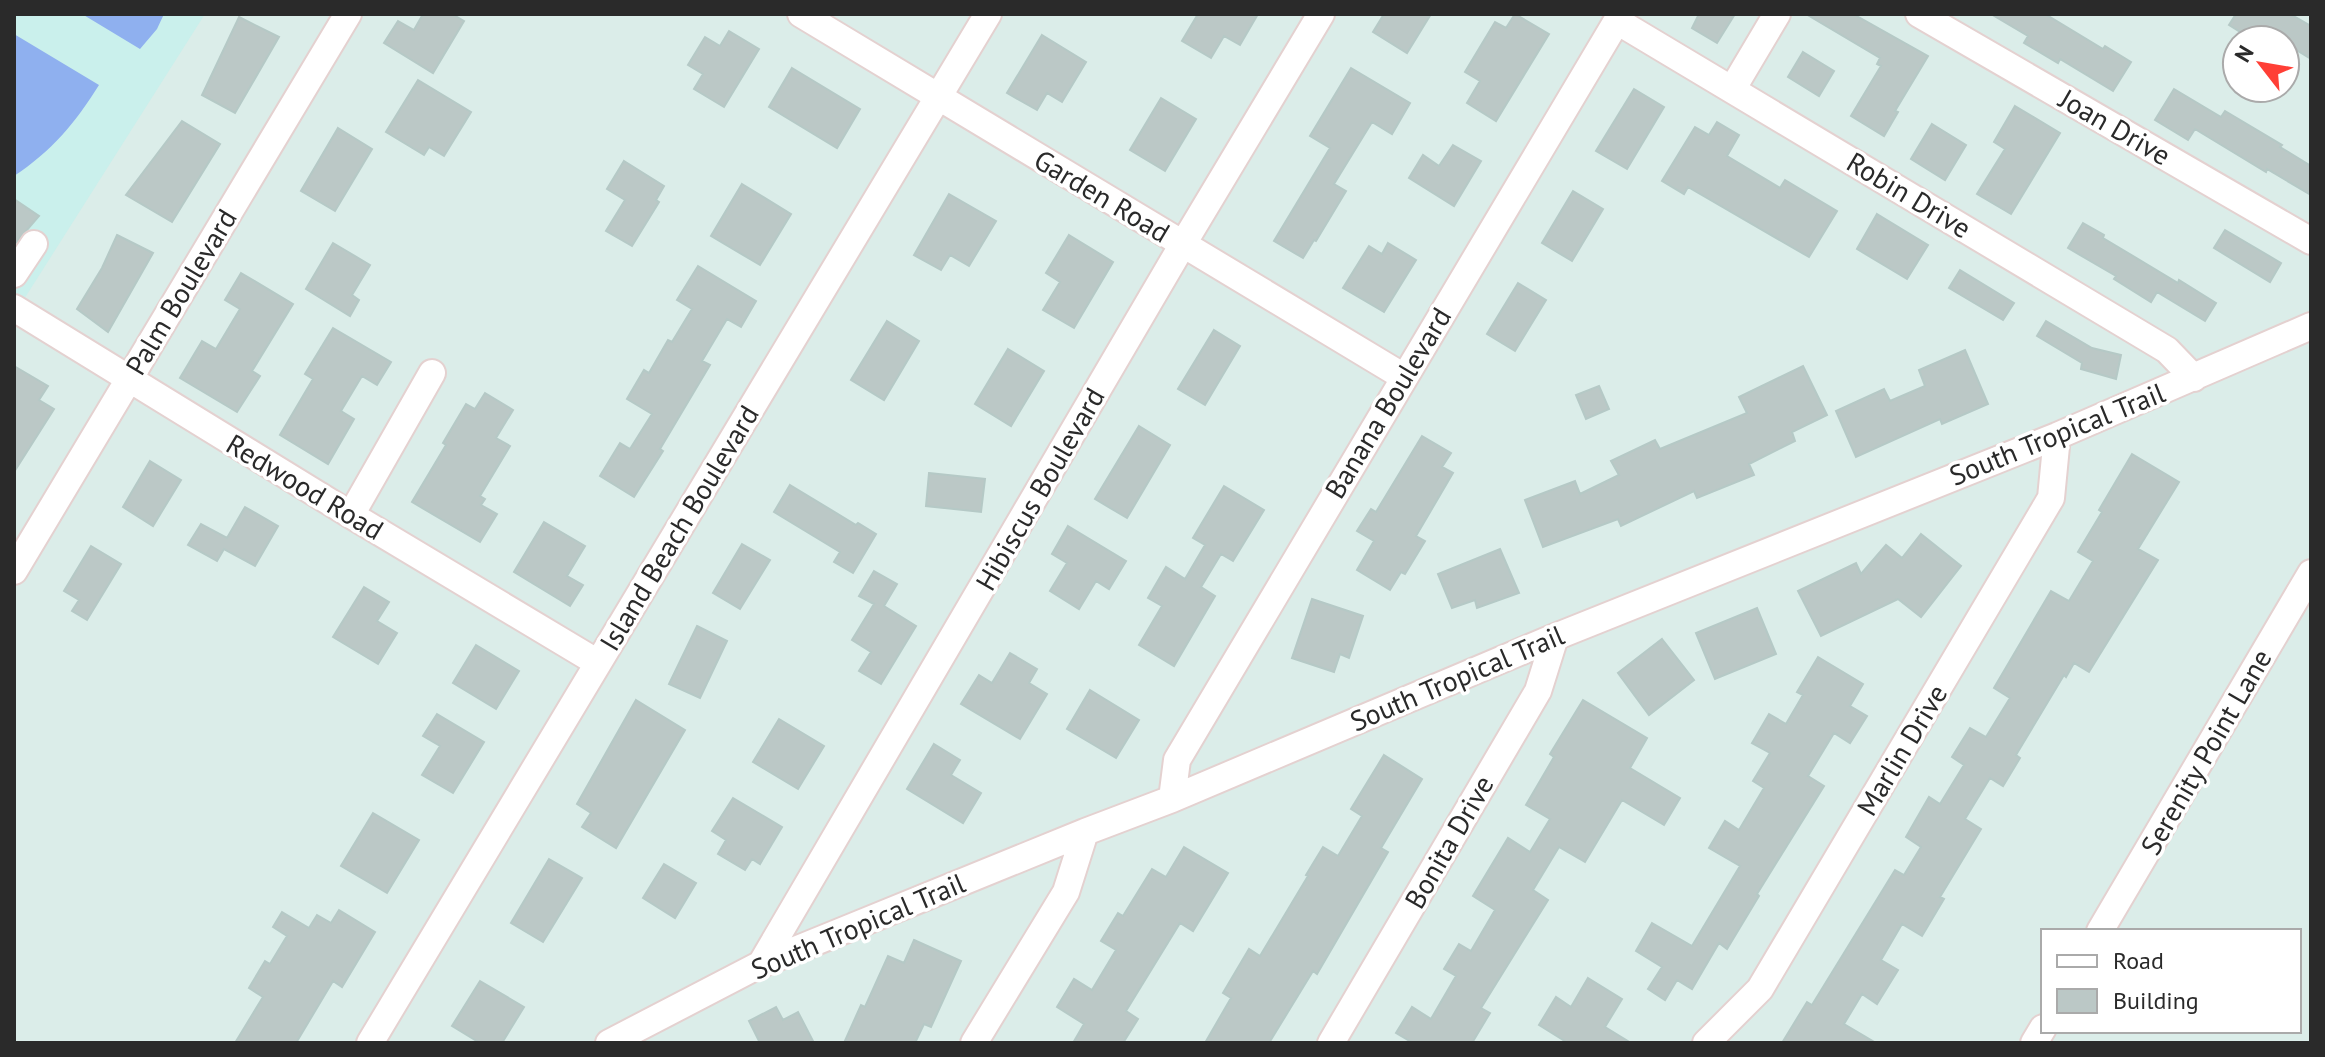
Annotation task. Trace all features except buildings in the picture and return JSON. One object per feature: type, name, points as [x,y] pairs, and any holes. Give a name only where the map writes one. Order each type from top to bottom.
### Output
[{"type":"street","name":"Palm Boulevard","points":[[14,571],[348,14]]},
{"type":"street","name":"Garden Road","points":[[801,14],[1404,377]]},
{"type":"street","name":"Island Beach Boulevard","points":[[370,1043],[988,14]]},
{"type":"street","name":"Hibiscus Boulevard","points":[[761,964],[1321,14]]},
{"type":"street","points":[[1733,88],[1777,14]]},
{"type":"street","name":"Joan Drive","points":[[1919,14],[2311,241]]},
{"type":"street","name":"Robin Drive","points":[[1619,17],[2167,350],[2194,378]]},
{"type":"street","name":"Banana Boulevard","points":[[1172,799],[1177,760],[1619,17]]},
{"type":"street","points":[[14,274],[34,244]]},
{"type":"street","name":"Redwood Road","points":[[14,308],[598,663]]},
{"type":"street","name":"South Tropical Trail","points":[[609,1043],[761,964],[1172,799],[1555,637],[2057,436],[2311,326]]},
{"type":"street","points":[[351,515],[432,373]]},
{"type":"street","name":"Marlin Drive","points":[[1706,1043],[1760,989],[2051,498],[2057,436]]},
{"type":"street","name":"Serenity Point Lane","points":[[2101,929],[2311,573]]},
{"type":"street","name":"Bonita Drive","points":[[1331,1043],[1538,691],[1555,637]]},
{"type":"street","points":[[974,1043],[1066,892],[1085,832]]},
{"type":"shaded area","points":[[14,14],[205,14],[14,315]]},
{"type":"shaded area","points":[[82,14],[164,14],[157,29],[140,49]]},
{"type":"shaded area","points":[[14,34],[99,85],[62,135],[40,157],[14,176]]}]
